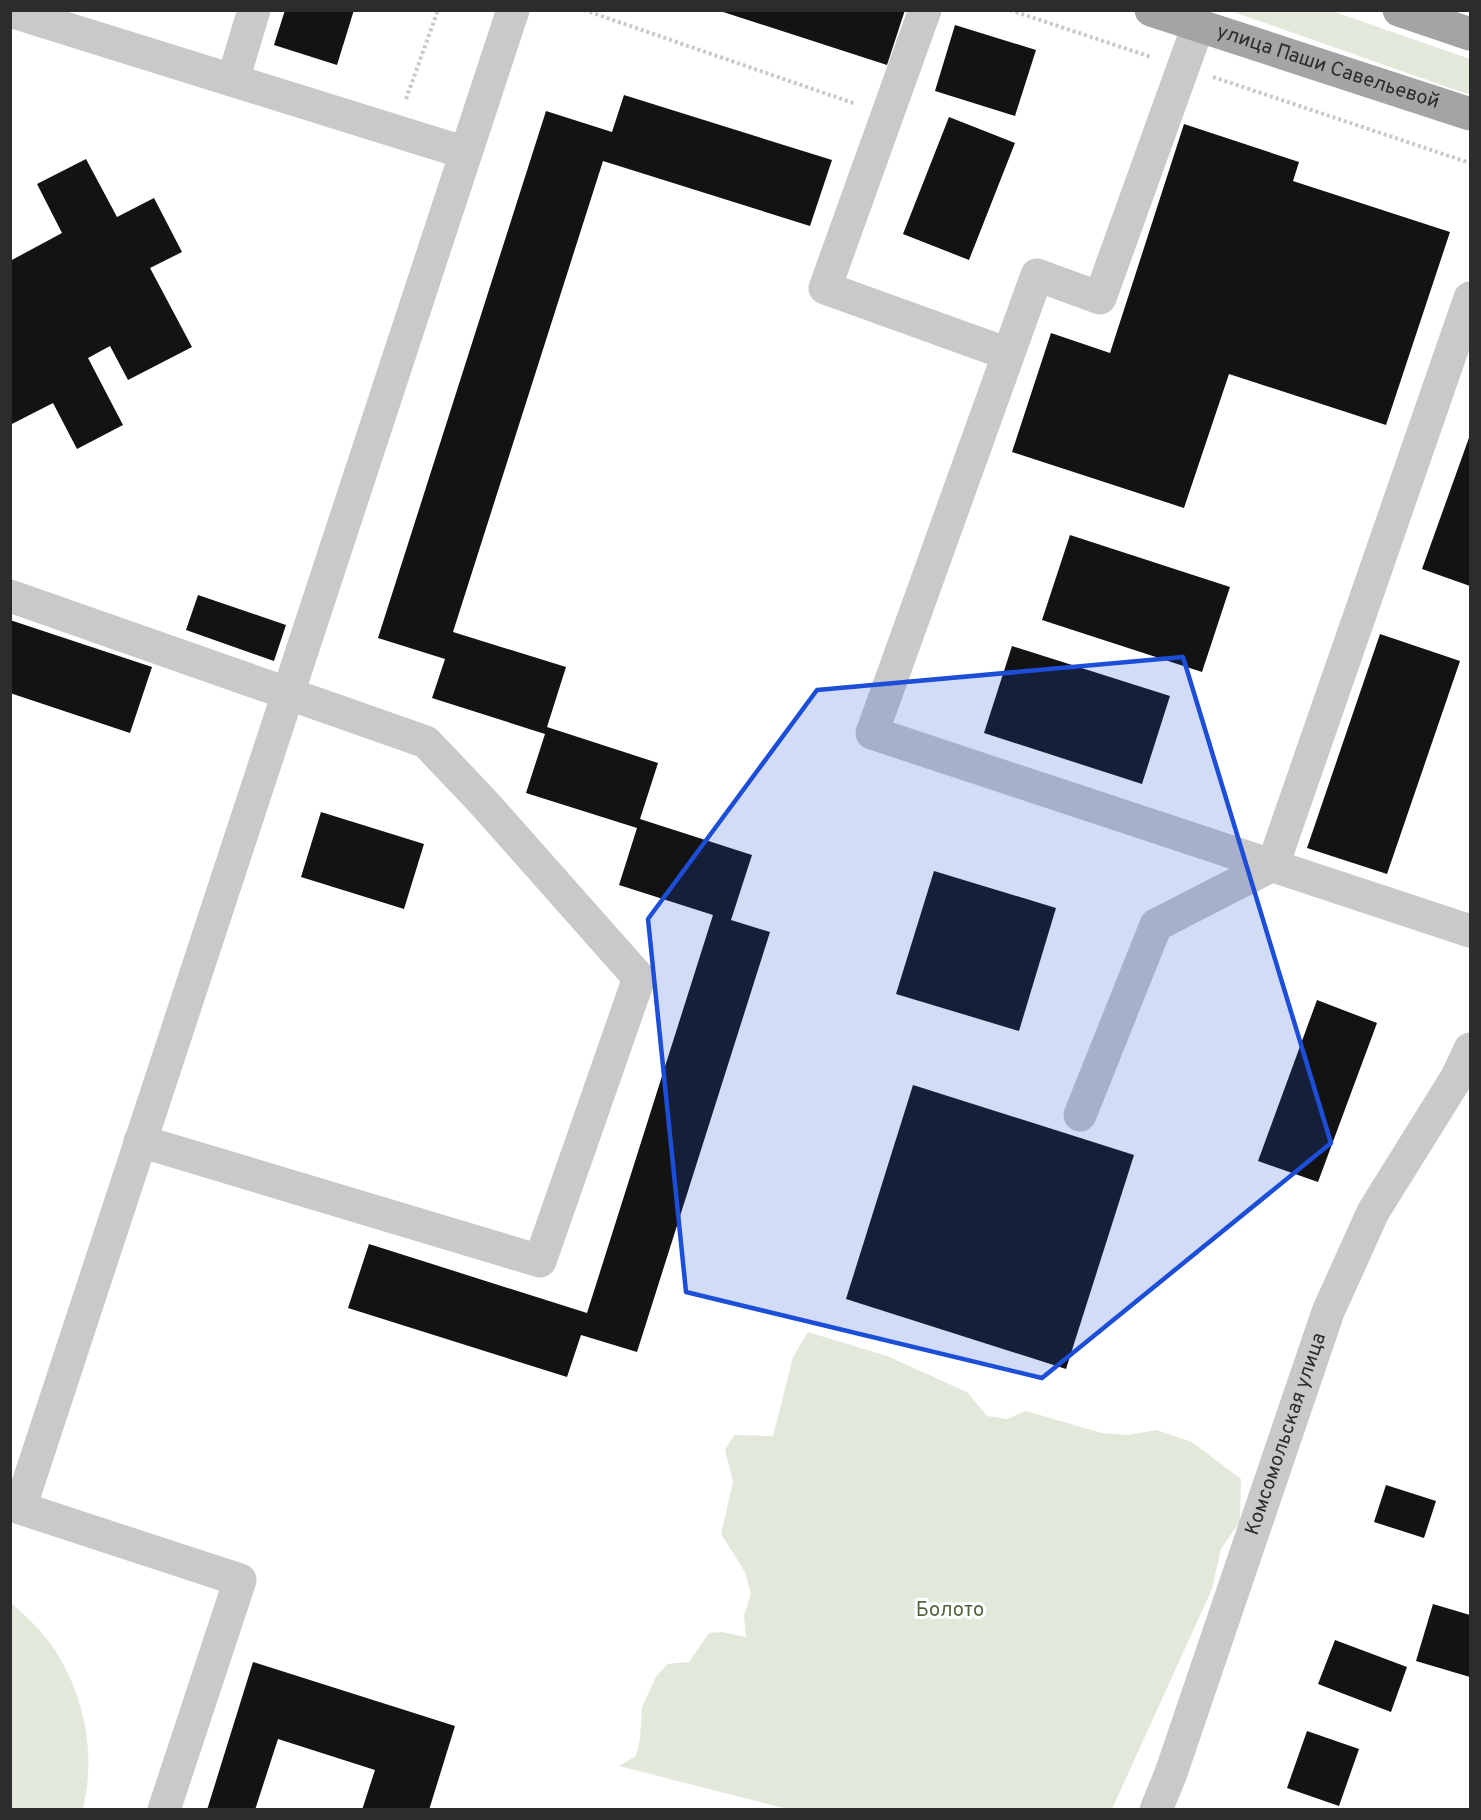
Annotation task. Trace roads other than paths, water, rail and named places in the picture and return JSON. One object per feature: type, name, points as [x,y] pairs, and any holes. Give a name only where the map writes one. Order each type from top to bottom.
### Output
[{"type":"main road","name":"улица Паши Савельевой","points":[[1151,10],[1470,114]]},
{"type":"main road","points":[[1399,10],[1470,34]]},
{"type":"street","points":[[233,80],[254,10]]},
{"type":"street","points":[[164,1809],[240,1580],[20,1508],[513,10]]},
{"type":"street","points":[[925,10],[825,288],[1008,354]]},
{"type":"street","points":[[10,11],[466,153]]},
{"type":"street","points":[[1198,26],[1100,298],[1036,275],[872,733],[1470,931]]},
{"type":"street","points":[[1080,1115],[1156,925],[1272,865],[1470,298]]},
{"type":"street","points":[[10,596],[426,742],[483,802],[639,978],[540,1261],[141,1141]]},
{"type":"street","name":"Комсомольская улица","points":[[1156,1809],[1171,1773],[1328,1312],[1373,1212],[1464,1063]]},
{"type":"park label","name":"Болото","points":[[950,1611]]}]
